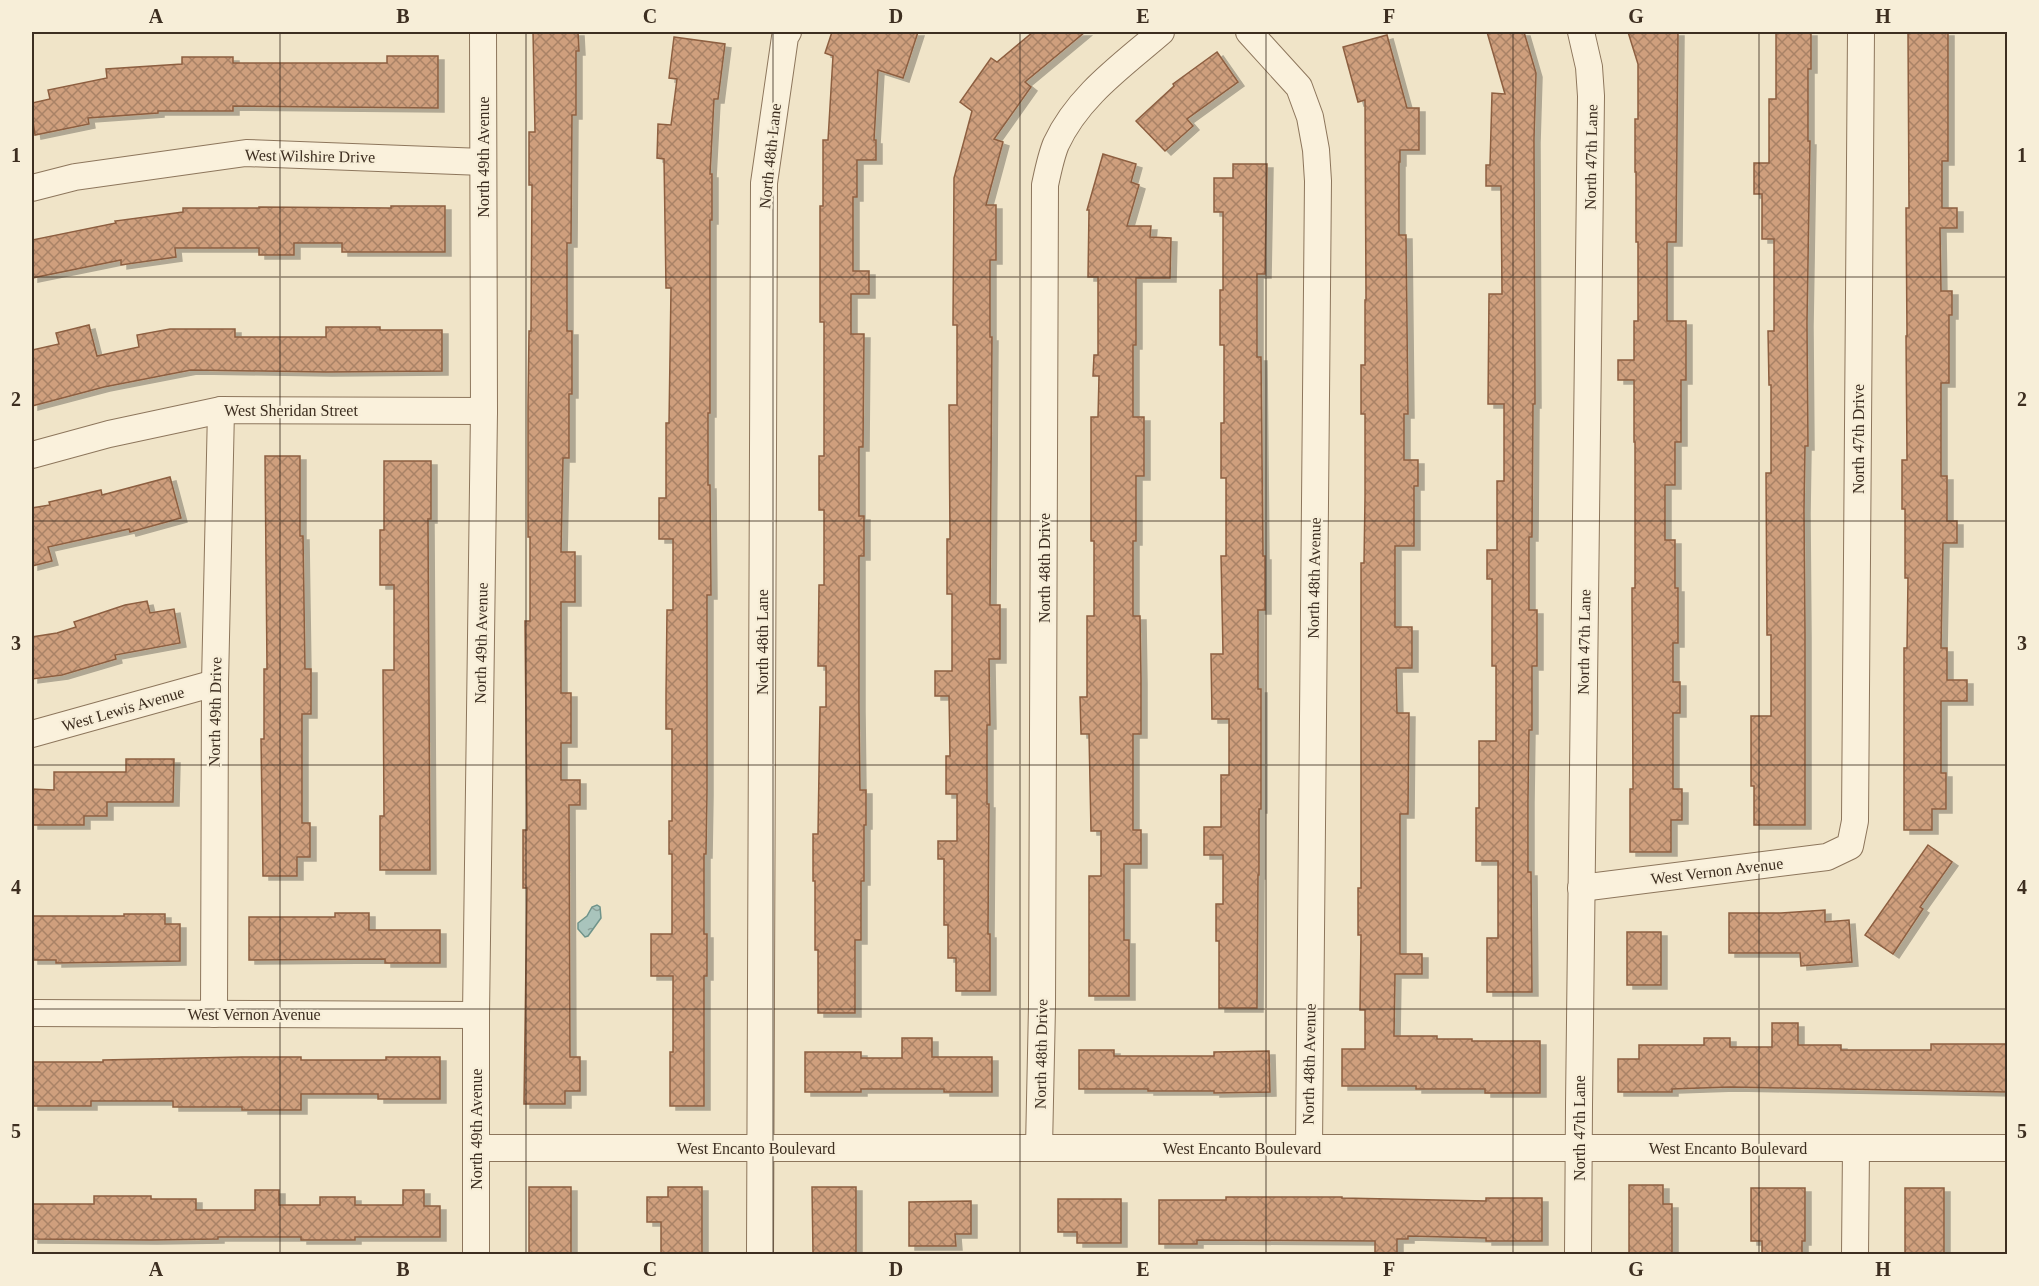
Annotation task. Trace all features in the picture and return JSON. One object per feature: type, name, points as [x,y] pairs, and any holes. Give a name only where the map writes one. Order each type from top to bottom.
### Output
[{"type":"street","name":"North 49th Avenue","points":[[476,1254],[476,1015],[484,411],[483,32]]},
{"type":"street","name":"North 48th Lane","points":[[760,1254],[764,183],[788,32]]},
{"type":"street","name":"North 48th Drive","points":[[1039,1148],[1042,1006],[1045,184],[1056,144],[1076,111],[1095,89],[1161,32]]},
{"type":"street","name":"North 48th Avenue","points":[[1249,32],[1299,87],[1310,117],[1316,150],[1318,181],[1309,1147]]},
{"type":"street","name":"North 47th Lane","points":[[1578,1254],[1591,96],[1589,68],[1581,32]]},
{"type":"street","name":"North 47th Drive","points":[[1850,846],[1855,821],[1861,32]]},
{"type":"street","name":"West Wilshire Drive","points":[[32,188],[75,177],[246,153],[483,162]]},
{"type":"street","name":"West Sheridan Street","points":[[32,455],[109,434],[221,410],[484,411]]},
{"type":"street","name":"North 49th Drive","points":[[214,1014],[215,683],[221,410]]},
{"type":"street","name":"West Lewis Avenue","points":[[32,734],[215,683]]},
{"type":"street","name":"West Vernon Avenue","points":[[1581,888],[1827,857],[1850,846]]},
{"type":"street","name":"West Vernon Avenue","points":[[32,1013],[476,1015]]},
{"type":"street","name":"West Encanto Boulevard","points":[[476,1148],[2007,1148]]},
{"type":"street","points":[[1855,1254],[1856,1148]]},
{"type":"water","points":[[597,905],[600,907],[601,918],[585,937],[578,929],[578,923],[587,916],[592,907]]},
{"type":"building","points":[[533,32],[578,32],[579,51],[576,51],[576,115],[572,115],[571,243],[567,243],[567,331],[572,331],[572,394],[569,394],[569,458],[563,458],[561,552],[575,552],[575,602],[561,602],[561,693],[571,693],[571,743],[561,743],[561,780],[580,780],[580,805],[569,805],[570,1057],[580,1057],[580,1091],[565,1091],[565,1104],[524,1104],[527,888],[523,888],[523,830],[527,830],[525,621],[530,621],[528,406],[532,185],[529,185],[529,132],[535,132]]},
{"type":"building","points":[[832,32],[918,32],[903,78],[878,70],[874,140],[876,140],[876,160],[857,160],[857,197],[853,197],[853,271],[869,271],[869,294],[851,294],[851,334],[864,334],[863,447],[859,447],[859,516],[864,516],[864,556],[859,556],[859,707],[860,790],[866,790],[866,825],[864,825],[864,881],[861,881],[861,940],[855,940],[855,1013],[818,1013],[818,950],[815,950],[815,881],[813,881],[813,834],[818,834],[820,707],[826,707],[826,666],[818,666],[819,585],[824,585],[824,510],[819,510],[819,456],[824,456],[824,322],[820,322],[820,206],[823,206],[823,140],[828,140],[833,56],[825,53]]},
{"type":"building","points":[[1033,32],[1085,32],[1025,82],[1031,87],[994,139],[1003,142],[986,205],[996,205],[996,260],[990,260],[990,337],[992,337],[990,605],[1000,605],[1000,659],[989,659],[990,725],[987,725],[990,991],[956,991],[956,958],[948,958],[948,925],[944,925],[944,859],[938,859],[938,841],[957,841],[957,794],[946,794],[946,756],[950,756],[949,696],[935,696],[935,671],[952,671],[952,594],[947,594],[947,539],[950,539],[949,405],[957,405],[957,325],[953,325],[954,178],[972,111],[960,102],[991,58],[997,62]]},
{"type":"building","points":[[1487,32],[1524,32],[1536,73],[1534,139],[1535,404],[1533,404],[1532,537],[1529,537],[1529,610],[1537,610],[1537,666],[1532,666],[1532,730],[1529,730],[1528,799],[1532,992],[1487,992],[1487,938],[1498,938],[1498,861],[1476,861],[1479,741],[1496,741],[1496,666],[1492,666],[1492,579],[1487,579],[1487,550],[1497,550],[1497,481],[1504,481],[1504,404],[1488,404],[1489,294],[1502,294],[1501,186],[1486,186],[1486,165],[1490,165],[1492,93],[1505,94]]},
{"type":"building","points":[[1628,32],[1678,32],[1676,242],[1667,242],[1667,321],[1686,321],[1686,380],[1681,380],[1681,442],[1675,442],[1675,485],[1665,485],[1665,540],[1675,540],[1675,588],[1678,588],[1678,643],[1673,643],[1673,682],[1680,682],[1680,713],[1673,713],[1673,789],[1682,789],[1682,820],[1671,820],[1671,852],[1630,852],[1630,789],[1633,789],[1632,588],[1635,588],[1634,380],[1618,380],[1618,360],[1634,360],[1634,321],[1638,321],[1635,119],[1638,119],[1638,64]]},
{"type":"building","points":[[1776,32],[1811,32],[1811,69],[1808,69],[1808,141],[1810,141],[1807,323],[1808,446],[1805,446],[1804,510],[1805,825],[1754,825],[1754,786],[1751,786],[1751,716],[1771,716],[1771,635],[1767,635],[1766,473],[1771,473],[1771,385],[1769,385],[1768,331],[1774,331],[1774,239],[1762,239],[1762,194],[1754,194],[1754,163],[1769,163],[1769,99],[1776,99]]},
{"type":"building","points":[[1908,32],[1948,32],[1948,161],[1942,161],[1942,208],[1957,208],[1957,228],[1940,228],[1941,291],[1952,291],[1952,315],[1949,315],[1949,383],[1941,383],[1941,476],[1947,476],[1947,521],[1957,521],[1957,543],[1943,543],[1941,648],[1947,648],[1947,680],[1967,680],[1967,701],[1941,701],[1941,773],[1946,773],[1946,809],[1932,809],[1932,830],[1904,830],[1904,648],[1907,648],[1908,578],[1905,578],[1902,460],[1907,460]]},
{"type":"building","points":[[1387,35],[1407,108],[1419,108],[1419,150],[1400,150],[1399,162],[1399,235],[1406,235],[1408,414],[1404,414],[1404,460],[1418,460],[1418,486],[1414,486],[1414,546],[1395,546],[1395,627],[1412,627],[1412,668],[1396,668],[1397,713],[1409,713],[1408,814],[1400,814],[1400,954],[1422,954],[1422,974],[1395,974],[1394,1036],[1437,1036],[1437,1039],[1472,1039],[1472,1041],[1540,1041],[1540,1093],[1485,1093],[1485,1089],[1416,1089],[1416,1086],[1342,1086],[1342,1049],[1365,1049],[1365,1010],[1360,1010],[1361,935],[1358,935],[1358,888],[1361,888],[1361,563],[1364,563],[1365,497],[1365,414],[1361,414],[1361,365],[1365,365],[1366,300],[1365,100],[1358,102],[1343,47]]},
{"type":"building","points":[[674,37],[725,44],[718,99],[714,99],[710,174],[712,174],[712,220],[710,220],[708,485],[710,485],[711,595],[707,595],[704,934],[707,934],[707,976],[704,976],[704,1106],[670,1106],[673,976],[651,976],[651,934],[672,934],[672,854],[669,854],[669,821],[672,821],[672,729],[666,729],[666,695],[667,610],[673,610],[673,539],[659,539],[659,498],[666,498],[671,288],[666,288],[664,159],[657,158],[658,124],[671,125],[677,79],[669,78]]},
{"type":"building","points":[[1217,52],[1238,82],[1187,119],[1193,126],[1165,151],[1136,121],[1174,86],[1173,84]]},
{"type":"building","points":[[387,56],[438,56],[438,108],[233,106],[233,111],[158,111],[158,113],[88,118],[89,124],[35,135],[32,103],[50,99],[48,90],[107,78],[106,69],[182,64],[182,57],[233,57],[233,63],[387,63]]},
{"type":"building","points":[[1103,154],[1136,164],[1131,182],[1139,185],[1127,226],[1151,226],[1150,237],[1171,238],[1170,278],[1136,278],[1133,417],[1144,417],[1144,476],[1136,476],[1136,541],[1133,541],[1133,616],[1140,616],[1141,734],[1133,734],[1133,830],[1141,830],[1141,864],[1124,864],[1124,940],[1129,940],[1129,996],[1089,996],[1089,876],[1101,876],[1101,831],[1091,831],[1089,734],[1081,734],[1080,697],[1087,697],[1087,616],[1094,616],[1094,541],[1091,541],[1091,417],[1098,417],[1099,376],[1093,376],[1094,355],[1098,355],[1098,277],[1088,277],[1089,210],[1087,210]]},
{"type":"building","points":[[1233,164],[1267,164],[1265,274],[1257,274],[1257,357],[1261,357],[1265,610],[1258,610],[1258,689],[1261,689],[1261,809],[1259,809],[1257,1008],[1219,1008],[1219,941],[1216,941],[1216,904],[1223,904],[1223,855],[1204,855],[1204,827],[1221,827],[1221,775],[1229,775],[1229,719],[1212,719],[1211,654],[1223,654],[1221,556],[1226,556],[1226,478],[1221,478],[1221,423],[1224,423],[1224,345],[1220,345],[1223,212],[1214,212],[1214,178],[1233,178]]},
{"type":"building","points":[[391,206],[445,206],[445,252],[342,252],[342,243],[294,243],[294,255],[259,255],[259,248],[175,248],[176,257],[121,265],[121,260],[32,278],[32,240],[116,223],[115,221],[183,212],[183,208],[391,208]]},
{"type":"building","points":[[89,325],[97,356],[139,347],[137,335],[170,329],[235,329],[235,337],[326,337],[326,327],[442,330],[442,371],[191,370],[104,387],[32,406],[32,350],[59,344],[56,333]]},
{"type":"building","points":[[265,456],[300,456],[300,536],[303,536],[305,669],[311,669],[311,714],[302,714],[302,823],[310,823],[310,857],[297,857],[297,876],[263,876],[261,739],[264,739],[264,669],[267,669]]},
{"type":"building","points":[[384,461],[431,461],[431,519],[428,519],[430,870],[380,870],[380,816],[384,816],[383,670],[394,670],[394,585],[380,585],[380,530],[384,530]]},
{"type":"building","points":[[170,477],[181,518],[130,532],[129,529],[48,547],[52,561],[32,566],[32,508],[101,490],[102,495]]},
{"type":"building","points":[[147,601],[150,613],[174,609],[180,643],[115,655],[116,659],[62,675],[32,679],[32,637],[57,633],[76,627],[74,622],[125,605]]},
{"type":"building","points":[[126,759],[174,759],[173,802],[107,802],[107,816],[84,816],[84,825],[32,825],[32,789],[54,790],[54,772],[126,772]]},
{"type":"building","points":[[1928,845],[1952,862],[1920,907],[1923,909],[1893,954],[1865,935]]},
{"type":"building","points":[[1825,910],[1825,922],[1849,920],[1852,962],[1801,966],[1800,953],[1729,953],[1729,913]]},
{"type":"building","points":[[335,913],[369,913],[369,930],[440,930],[440,963],[385,963],[385,959],[249,960],[249,917],[335,917]]},
{"type":"building","points":[[124,914],[165,914],[165,924],[180,924],[180,961],[56,963],[56,960],[32,960],[32,916],[124,916]]},
{"type":"building","points":[[1627,932],[1661,932],[1661,985],[1627,985]]},
{"type":"building","points":[[1772,1023],[1798,1023],[1798,1045],[1841,1045],[1841,1050],[1931,1050],[1931,1044],[2007,1044],[2007,1092],[1730,1087],[1672,1089],[1672,1092],[1618,1092],[1618,1059],[1639,1059],[1639,1045],[1704,1045],[1704,1038],[1730,1038],[1730,1047],[1772,1047]]},
{"type":"building","points":[[902,1038],[932,1038],[932,1057],[992,1057],[992,1092],[944,1092],[944,1089],[861,1089],[861,1092],[805,1092],[805,1052],[861,1052],[861,1058],[902,1058]]},
{"type":"building","points":[[1079,1050],[1114,1050],[1114,1056],[1214,1056],[1214,1052],[1269,1051],[1270,1092],[1214,1093],[1214,1091],[1148,1091],[1148,1089],[1079,1089]]},
{"type":"building","points":[[242,1057],[386,1060],[386,1057],[440,1057],[440,1099],[378,1099],[378,1094],[301,1094],[301,1110],[173,1107],[173,1101],[91,1101],[91,1106],[32,1106],[32,1062]]},
{"type":"building","points":[[1629,1185],[1663,1185],[1663,1204],[1672,1204],[1672,1254],[1629,1254]]},
{"type":"building","points":[[529,1187],[571,1187],[571,1254],[529,1254]]},
{"type":"building","points":[[668,1187],[702,1187],[702,1254],[661,1254],[661,1222],[647,1222],[647,1197],[668,1197]]},
{"type":"building","points":[[812,1187],[856,1187],[856,1254],[813,1254]]},
{"type":"building","points":[[1751,1188],[1805,1188],[1805,1241],[1802,1241],[1802,1254],[1762,1254],[1762,1241],[1751,1241]]},
{"type":"building","points":[[1905,1188],[1944,1188],[1944,1254],[1905,1254]]},
{"type":"building","points":[[255,1190],[279,1190],[279,1205],[320,1205],[320,1197],[355,1197],[355,1205],[403,1205],[403,1190],[424,1190],[424,1206],[440,1206],[440,1237],[355,1237],[355,1240],[301,1240],[301,1237],[151,1240],[32,1239],[32,1204],[94,1204],[94,1196],[151,1196],[151,1199],[196,1199],[196,1210],[255,1210]]},
{"type":"building","points":[[1226,1197],[1486,1201],[1486,1198],[1542,1198],[1542,1241],[1486,1241],[1486,1238],[1408,1236],[1408,1239],[1397,1239],[1397,1254],[1375,1254],[1375,1241],[1197,1240],[1197,1244],[1159,1244],[1159,1200],[1226,1200]]},
{"type":"building","points":[[1058,1199],[1121,1199],[1121,1243],[1077,1243],[1077,1232],[1058,1232]]},
{"type":"building","points":[[971,1201],[971,1234],[955,1234],[956,1246],[909,1246],[909,1202]]}]
